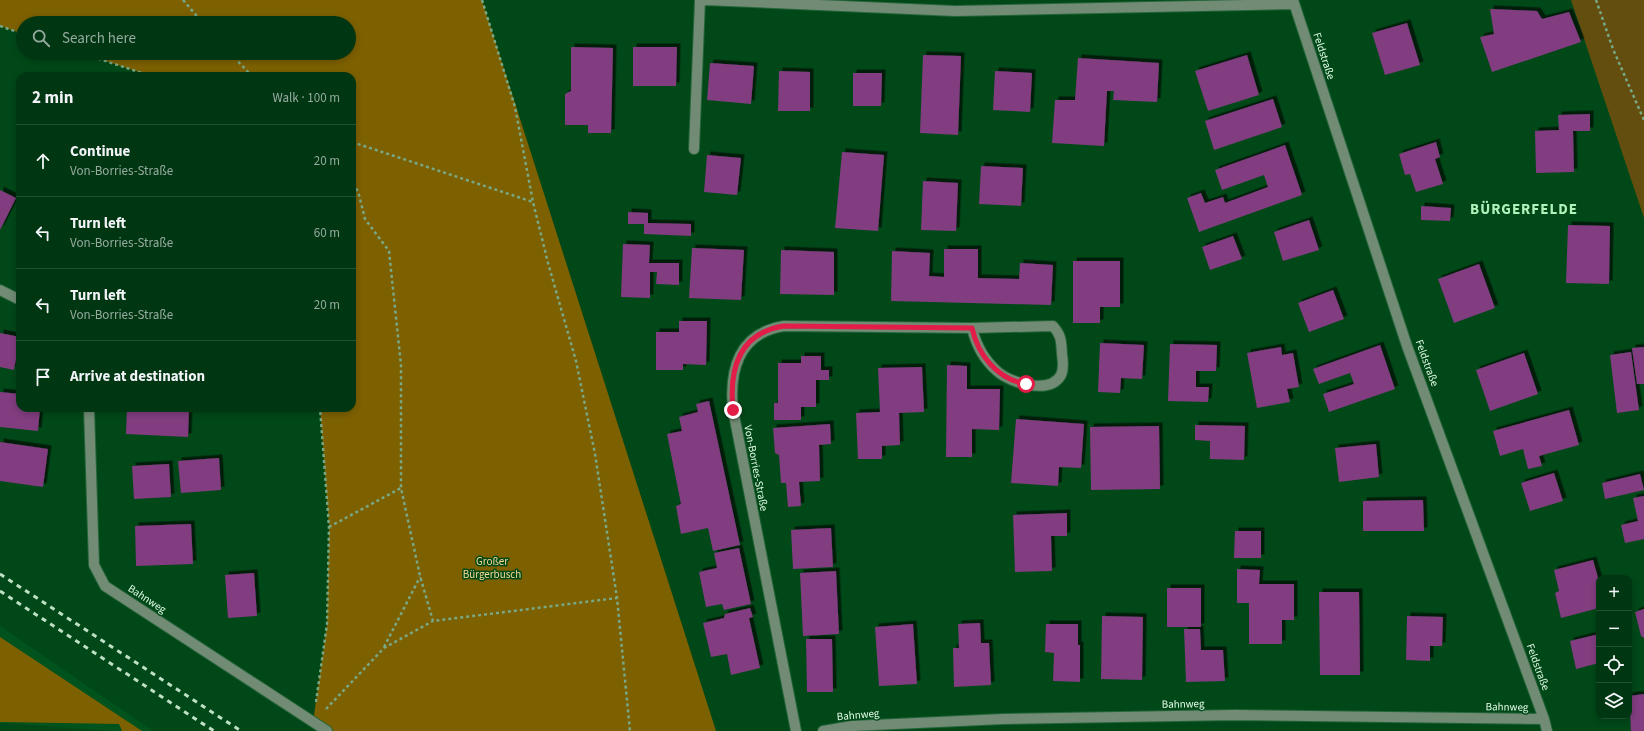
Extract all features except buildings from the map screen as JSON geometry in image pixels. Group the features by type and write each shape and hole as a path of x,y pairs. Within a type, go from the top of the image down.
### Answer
{"street":[{"path":"694,149 700,0"},
{"path":"705,0 955,11 1293,2"},
{"name":"Feldstraße","path":"1293,2 1409,351 1547,731"},
{"path":"0,290 16,298"},
{"name":"Von-Borries-Straße","path":"796,731 733,410 731,393 739,357 747,344 758,335 771,328 784,326 972,328 1053,326 1059,333 1061,342 1063,370 1060,377 1051,384 1043,386 1019,383 999,373 982,354 975,342 972,328"},
{"name":"Bahnweg","path":"89,412 94,565 105,586 327,731"},
{"name":"Bahnweg","path":"822,731 852,726 1003,720 1228,715 1544,720"}],"path":[{"path":"184,0 197,16"},
{"path":"482,0 515,106 548,263 576,361 595,454 617,598 630,731"},
{"path":"1596,0 1613,49 1644,120"},
{"path":"0,26 16,32"},
{"path":"102,60 139,72"},
{"path":"237,60 248,72"},
{"path":"356,143 534,202"},
{"path":"356,189 358,191 365,219 389,251 402,365 401,488 420,576 433,621"},
{"path":"313,722 326,624 329,527 320,412"},
{"path":"329,527 401,488"},
{"path":"313,722 384,648 420,576"},
{"path":"384,648 433,621 617,598"}],"shaded area":[{"path":"1571,0 1644,0 1644,218"},
{"path":"0,626 153,731 112,731 0,723"}],"green space":[{"name":"Großer Bürgerbusch","path":"0,0 482,0 716,731 327,731 313,722 327,624 329,527 320,412 356,412 356,72 139,72 102,60 356,60 356,16 16,16 16,32 0,26"},
{"path":"0,637 142,731 122,731 119,724 0,722"}],"railway":[{"path":"0,574 241,731"},
{"path":"0,591 214,731"}],"district":[{"name":"BÜRGERFELDE","path":"1524,209"}],"route":[{"path":"733,410 731,393 739,357 747,344 758,335 771,328 784,326 972,328 975,342 990,364 999,373 1008,378 1019,383 1026,384"}]}
